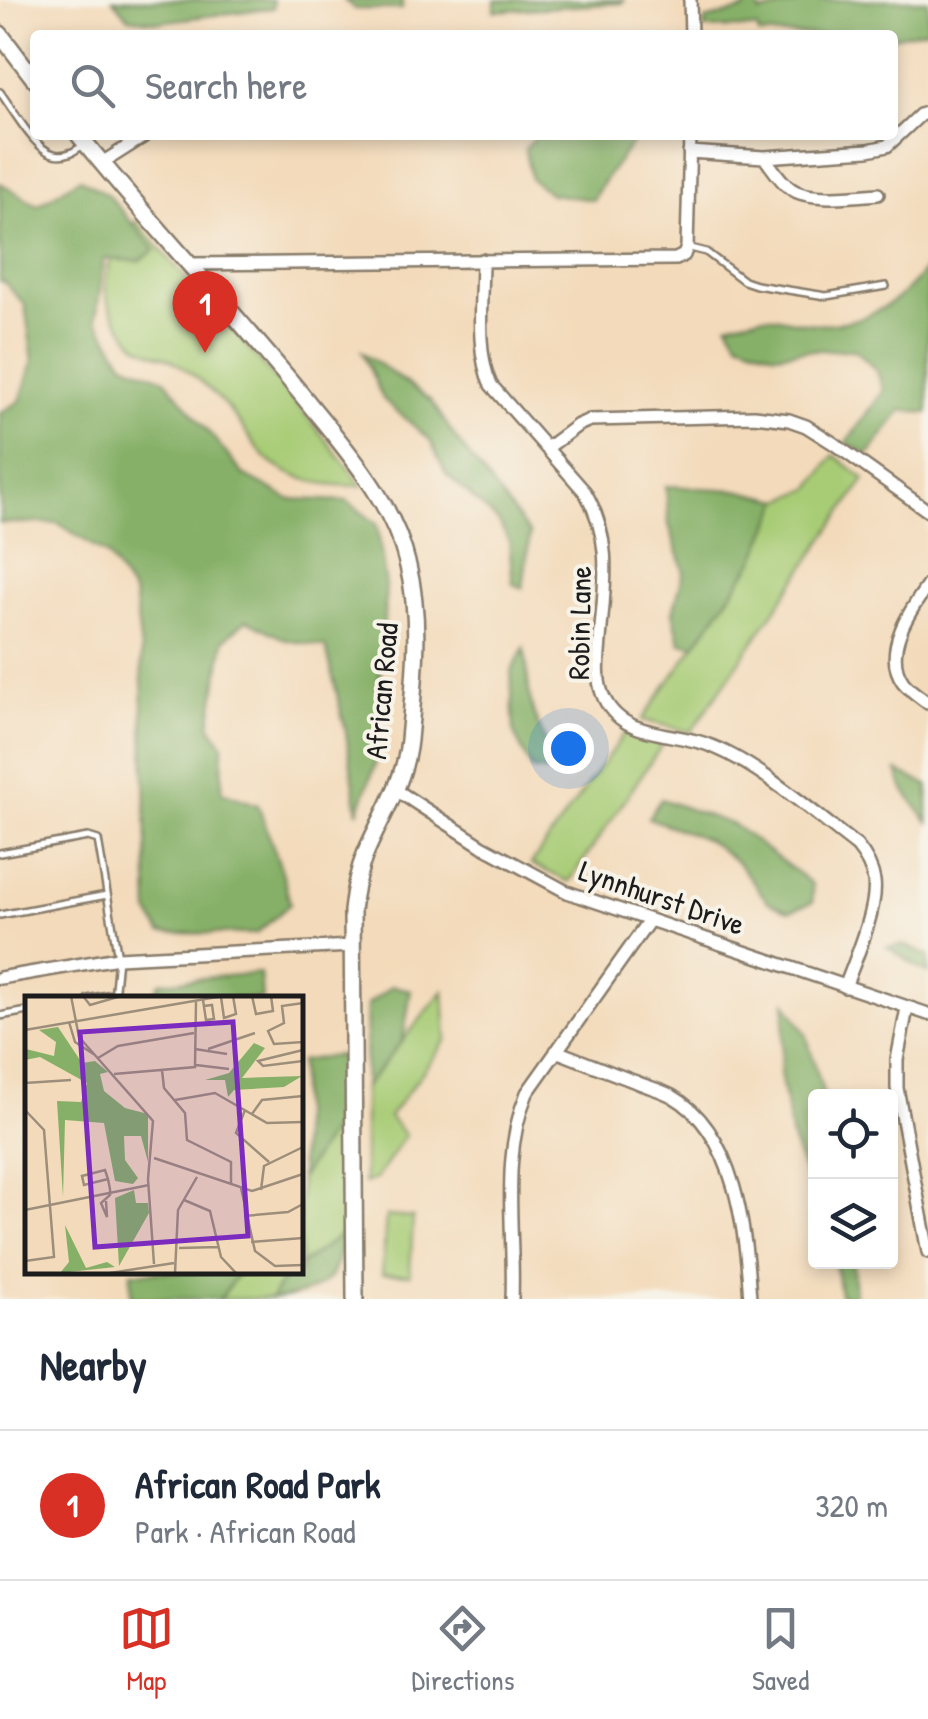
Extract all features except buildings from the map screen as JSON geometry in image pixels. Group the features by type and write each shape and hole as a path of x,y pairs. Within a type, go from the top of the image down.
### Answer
{"street":[{"path":"690,0 691,30"},
{"path":"0,34 30,73"},
{"path":"898,136 928,112"},
{"name":"African Road","path":"84,140 358,464 394,521 408,564 417,638 408,746 396,790 365,854 355,886 354,1299"},
{"path":"102,164 138,140"},
{"path":"188,264 676,259 684,252 690,140"},
{"path":"689,152 764,158 868,150 888,146 894,140"},
{"path":"764,158 790,188 801,194 878,194"},
{"name":"Robin Lane","path":"482,260 484,372 491,386 585,492 603,533 606,560 598,670 602,693 613,713 626,723 729,754 857,846 867,858 874,878 874,895 846,987"},
{"path":"548,448 578,425 601,419 754,416 789,420 833,443 928,511"},
{"path":"928,584 900,629 896,653 903,681 928,703"},
{"name":"Lynnhurst Drive","path":"396,790 482,846 568,892 928,1014"},
{"path":"512,1299 513,1140 520,1111 527,1092 649,921"},
{"path":"0,978 118,958 352,946"},
{"path":"908,1008 897,1060 898,1088 928,1252"},
{"path":"556,1051 671,1096 693,1110 709,1129 725,1157 734,1186 750,1299"},
{"path":"914,1174 928,1174"}],"lane":[{"path":"0,92 30,133"},
{"path":"36,140 50,153 59,155 72,153 82,140"},
{"path":"684,252 706,252 756,285 826,296 886,286"},
{"path":"0,853 88,837 98,840 118,958 115,996"},
{"path":"0,915 108,895"},
{"path":"0,1016 25,1012"}],"green space":[{"path":"113,0 273,0 273,8 159,22 129,18"},
{"path":"344,0 402,0 402,9 355,9"},
{"path":"495,0 624,0 495,11"},
{"path":"748,0 759,0 760,13 813,0 928,0 928,29 898,36 898,30 704,29 705,20 744,10"},
{"path":"533,140 634,140 593,200 551,194 531,179 525,149"},
{"path":"80,178 108,195 155,250 139,261 104,259 96,319 124,363 165,379 244,475 289,499 347,501 377,524 386,586 375,766 358,812 346,733 326,647 286,640 246,620 224,640 210,725 223,745 222,792 258,805 290,904 256,934 161,933 149,912 141,650 134,595 107,555 58,523 0,523 0,413 20,401 33,361 25,305 0,281 0,183 38,205"},
{"path":"136,221 280,384 362,486 316,482 273,464 199,380 132,339 112,311 106,276 113,256"},
{"path":"928,265 928,413 902,410 868,455 846,443 884,390 876,370 855,350 775,354 738,341 728,324 767,316 825,324 860,318 891,303"},
{"path":"362,352 431,401 530,534 523,588 513,584 509,542 499,522 446,474 430,440 383,399"},
{"path":"834,455 865,479 691,732 642,720 754,561 781,500 810,489"},
{"path":"666,486 736,490 781,500 754,561 695,645 680,643 673,612 684,571 669,525"},
{"path":"524,648 535,717 562,774 532,770 514,734 511,672"},
{"path":"626,731 662,745 569,882 531,864"},
{"path":"897,771 928,785 928,822 904,790"},
{"path":"661,799 734,825 812,884 813,902 790,911 768,902 738,863 708,840 648,818"},
{"path":"905,945 928,956 928,974 887,947"},
{"path":"260,973 262,996 153,996 160,982"},
{"path":"392,986 411,990 403,1040 364,1088 367,1005"},
{"path":"444,990 447,1039 389,1117 405,1135 376,1179 364,1183 364,1088"},
{"path":"786,1002 806,1034 822,1089 808,1089 808,1184 792,1139 780,1073"},
{"path":"340,1055 341,1117 302,1176 302,1061"},
{"path":"341,1117 346,1231 302,1264 302,1176"},
{"path":"386,1216 413,1218 410,1275 382,1274"},
{"path":"346,1231 335,1267 325,1282 302,1293 271,1299 285,1277 302,1274 302,1264"},
{"path":"836,1269 853,1269 855,1299 840,1295"},
{"path":"131,1274 238,1274 220,1299 131,1299"},
{"path":"238,1274 287,1274 271,1299 220,1299"}],"place":[{"name":"African Road Park","path":"205,353"}]}
